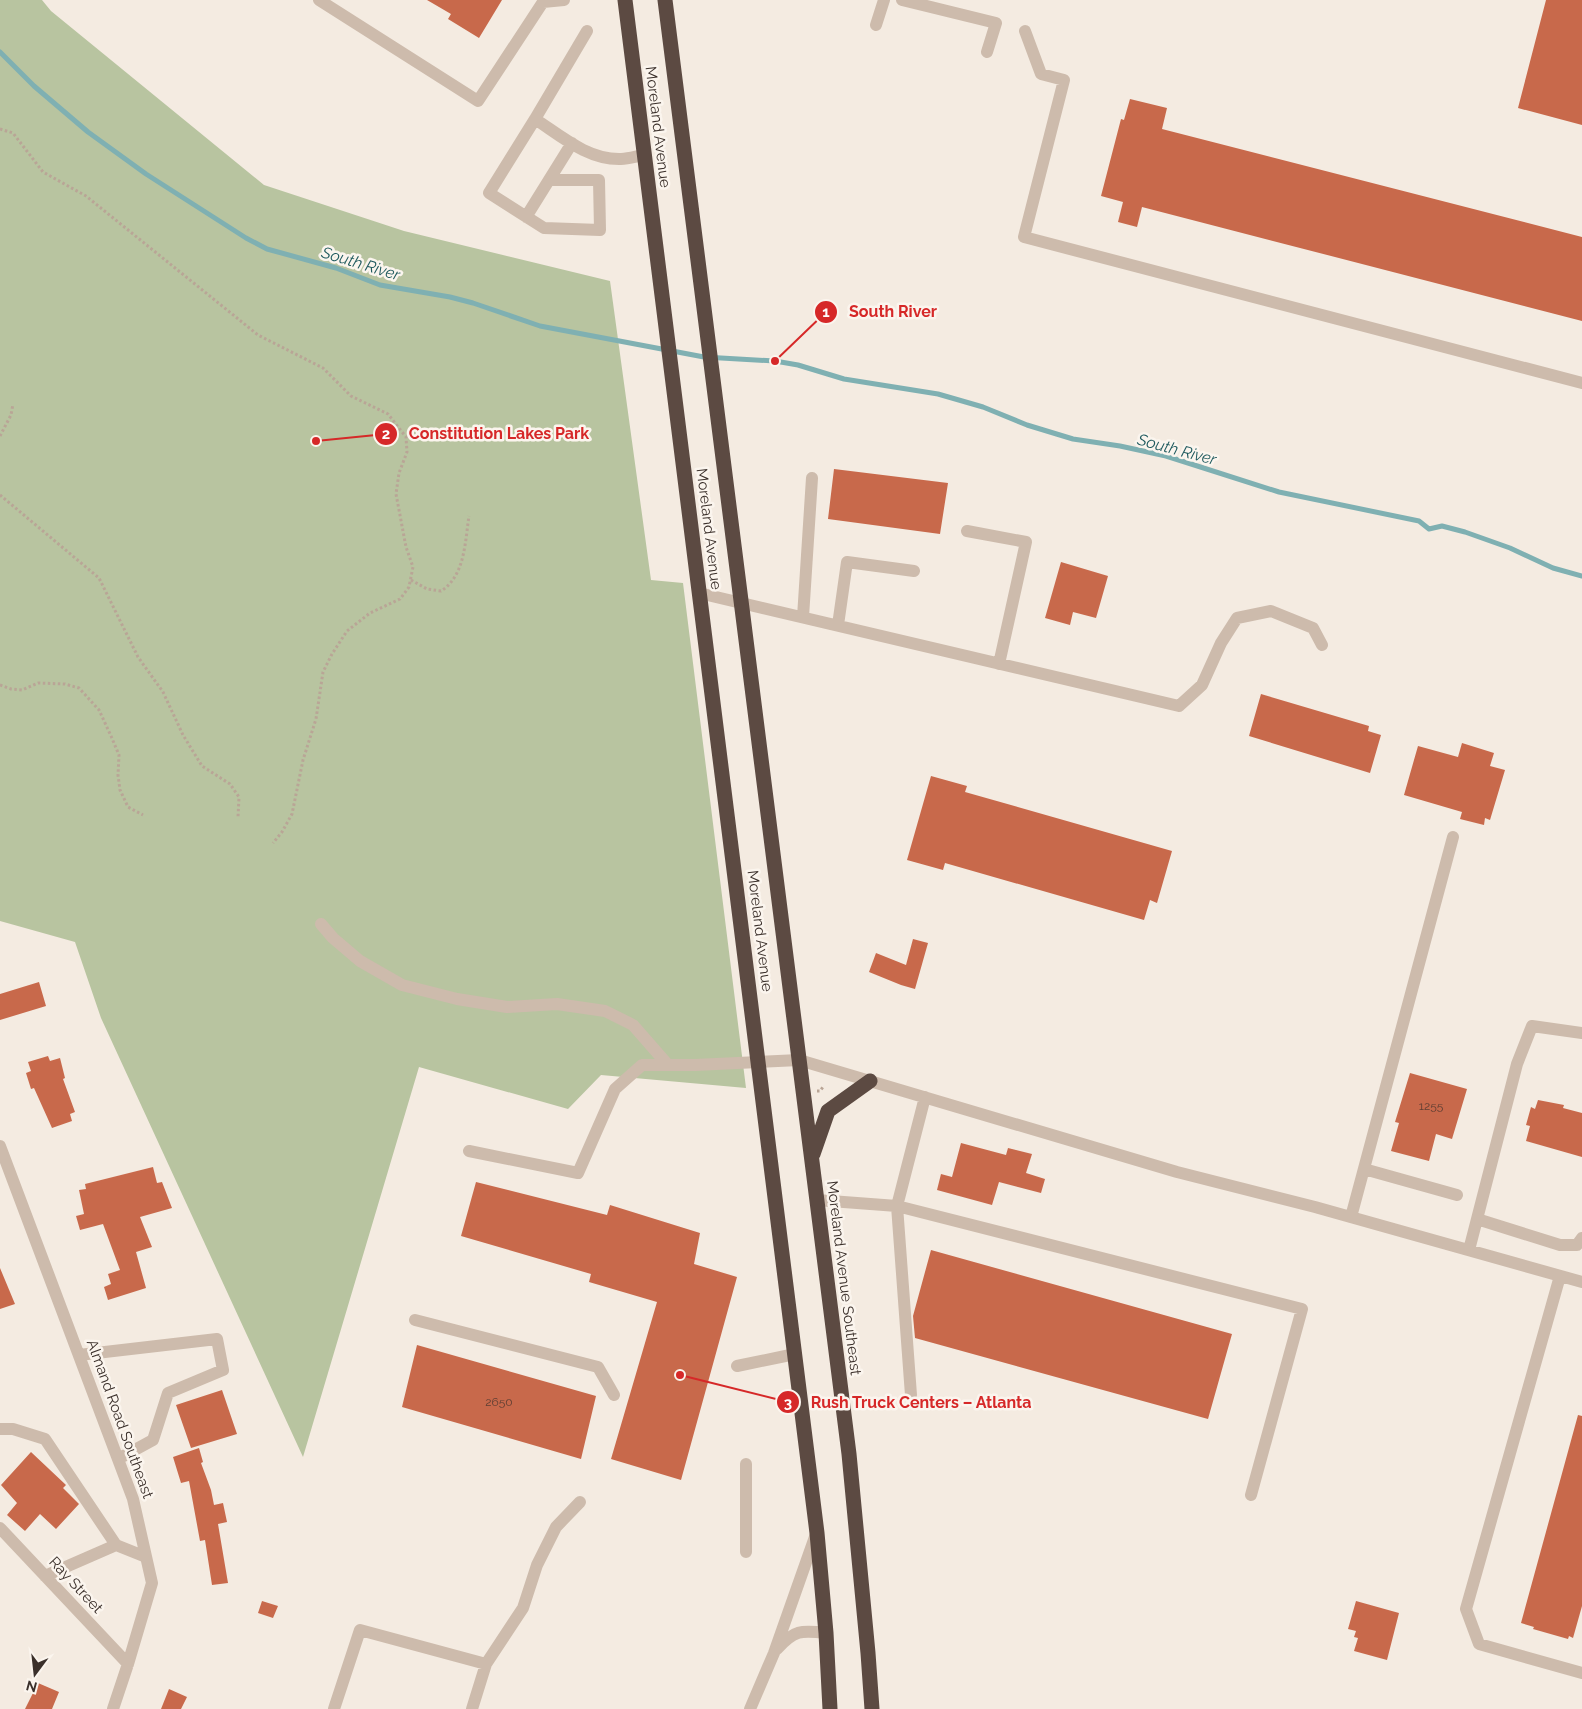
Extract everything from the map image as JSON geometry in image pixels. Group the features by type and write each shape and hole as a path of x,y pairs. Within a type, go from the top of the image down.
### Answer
{"highway":[{"name":"Moreland Avenue","path":"625,0 759,1062"},
{"name":"Moreland Avenue","path":"665,0 799,1060"},
{"name":"Moreland Avenue Southeast","path":"799,1060 849,1454 872,1709"},
{"path":"759,1062 816,1533 826,1633 830,1709"},
{"path":"811,1158 828,1111 870,1081"}],"street":[{"path":"319,0 478,101 543,2 564,0"},
{"path":"876,25 884,0"},
{"path":"902,0 996,23 987,52"},
{"path":"550,180 599,180 600,230 544,228 489,193 587,31"},
{"path":"1026,31 1041,74 1064,80 1024,237 1582,383"},
{"path":"535,119 584,151 606,158 622,159 644,155"},
{"path":"526,217 572,143"},
{"path":"803,616 812,478"},
{"path":"967,531 1026,542 999,664"},
{"path":"838,625 847,562 914,571"},
{"path":"699,592 1179,706 1202,685 1222,643 1237,618 1271,611 1313,628 1322,645"},
{"path":"1351,1217 1453,837"},
{"path":"321,924 333,938 360,961 402,985 457,999 507,1007 557,1004 605,1011 632,1025 668,1065"},
{"path":"1468,1250 1517,1064 1532,1026 1582,1033"},
{"path":"469,1151 578,1174 615,1089 642,1065 695,1066 799,1060 1177,1172 1351,1217 1582,1282"},
{"path":"910,1395 897,1206 926,1097"},
{"name":"Almand Road Southeast","path":"0,1146 133,1499 152,1583 113,1709"},
{"path":"1364,1169 1457,1195"},
{"path":"817,1200 897,1206 1302,1309 1251,1495"},
{"path":"1477,1219 1560,1245 1577,1244 1582,1238"},
{"path":"1560,1276 1466,1608 1479,1644 1582,1673"},
{"path":"415,1320 598,1367 614,1395"},
{"path":"79,1355 217,1339 223,1370 168,1393 153,1440 118,1459"},
{"path":"737,1366 794,1354"},
{"path":"0,1430 13,1429 45,1439 116,1545 146,1557"},
{"path":"746,1464 746,1552"},
{"path":"472,1709 486,1664 523,1608 537,1565 556,1526 580,1502"},
{"name":"Ray Street","path":"0,1528 128,1664"},
{"path":"750,1709 774,1653 816,1533"},
{"path":"45,1576 116,1545"},
{"path":"334,1709 360,1630 486,1664"},
{"path":"774,1653 787,1638 798,1632 826,1633"}],"path":[{"path":"0,129 13,134 44,172 86,196 258,335 323,368 351,396 388,414 406,437 408,452 399,473 396,494 406,546 413,567 409,588 400,599 370,613 347,631 332,654 323,672 316,719 303,760 292,814 282,832 272,844"},
{"path":"0,436 11,415 13,404"},
{"path":"0,495 98,578 138,657 163,692 202,766 230,784 239,797 238,817"},
{"path":"410,580 427,589 441,591 450,586 459,570 465,547 469,516"},
{"path":"0,685 10,690 22,690 38,683 65,684 79,688 99,710 119,755 118,775 120,790 128,807 143,814"},
{"path":"817,1091 820,1091 823,1087"}],"green space":[{"path":"0,0 42,0 51,11 264,185 404,231 610,281 651,580 683,583 746,1088 601,1075 568,1109 419,1067 303,1457 101,1018 75,942 0,921"}],"building":[{"path":"427,0 502,0 479,38 448,19 451,14"},
{"path":"1546,0 1582,0 1582,125 1518,108"},
{"path":"1130,99 1167,108 1162,129 1582,237 1582,321 1142,207 1137,227 1118,222 1123,202 1101,196 1121,119 1124,120"},
{"path":"834,469 948,483 940,534 828,519"},
{"path":"1061,562 1108,576 1096,618 1073,612 1070,625 1045,618"},
{"path":"1261,694 1369,726 1368,731 1381,735 1370,773 1249,736"},
{"path":"1462,743 1494,753 1490,766 1505,770 1490,820 1485,818 1484,825 1460,819 1462,812 1404,795 1418,746 1458,757"},
{"path":"931,776 967,786 965,792 1172,851 1157,903 1150,900 1144,920 945,863 943,870 907,860"},
{"path":"913,939 928,943 915,989 869,972 876,953 906,965"},
{"path":"39,982 46,1006 0,1020 0,994"},
{"path":"48,1056 50,1061 60,1058 65,1078 63,1079 75,1112 70,1114 72,1121 52,1128 34,1088 31,1089 26,1073 31,1071 28,1062"},
{"path":"1410,1073 1467,1089 1452,1139 1436,1134 1429,1161 1391,1151 1399,1123 1395,1122"},
{"path":"1538,1100 1564,1105 1563,1108 1582,1113 1582,1157 1526,1141 1530,1126 1526,1125 1531,1107 1535,1109"},
{"path":"961,1143 1006,1155 1008,1148 1032,1154 1026,1173 1045,1179 1041,1193 999,1182 992,1205 937,1190 941,1174 952,1177"},
{"path":"153,1167 157,1183 162,1182 172,1208 140,1217 152,1247 136,1252 146,1288 108,1300 104,1287 111,1284 108,1274 120,1270 103,1224 80,1230 76,1216 84,1214 79,1190 86,1189 85,1184"},
{"path":"476,1182 607,1215 610,1205 700,1233 694,1264 737,1277 681,1480 611,1459 657,1302 589,1282 591,1274 461,1236"},
{"path":"931,1250 1232,1334 1208,1419 915,1338 913,1316"},
{"path":"0,1268 15,1304 0,1309"},
{"path":"417,1345 596,1396 581,1459 402,1407"},
{"path":"222,1390 237,1434 191,1448 176,1405"},
{"path":"1578,1415 1582,1416 1582,1606 1573,1638 1569,1636 1568,1639 1533,1629 1534,1627 1521,1623"},
{"path":"199,1448 203,1462 201,1463 211,1490 214,1505 223,1503 227,1522 218,1524 228,1583 212,1585 205,1540 200,1541 189,1481 181,1483 173,1457"},
{"path":"31,1452 66,1485 63,1488 79,1504 56,1529 40,1514 25,1531 7,1515 17,1503 1,1485"},
{"path":"262,1601 278,1606 273,1618 258,1613"},
{"path":"1356,1601 1399,1613 1387,1660 1354,1651 1358,1638 1354,1637 1356,1631 1348,1629"},
{"path":"38,1683 59,1692 52,1709 25,1709"},
{"path":"169,1689 187,1697 181,1709 161,1709"}],"waterway":[{"name":"South River","path":"0,52 34,86 88,132 146,174 246,238 267,249 336,268 380,285 450,297 540,326 704,357 775,361 798,365 844,379 938,394 983,407 1027,425 1073,439 1120,446 1166,456 1279,492 1419,521 1429,529 1442,526 1465,532 1510,548 1553,568 1582,576"}],"place":[{"name":"South River","path":"775,361"},
{"name":"Constitution Lakes Park","path":"316,441"},
{"name":"Rush Truck Centers – Atlanta","path":"680,1375"}]}
